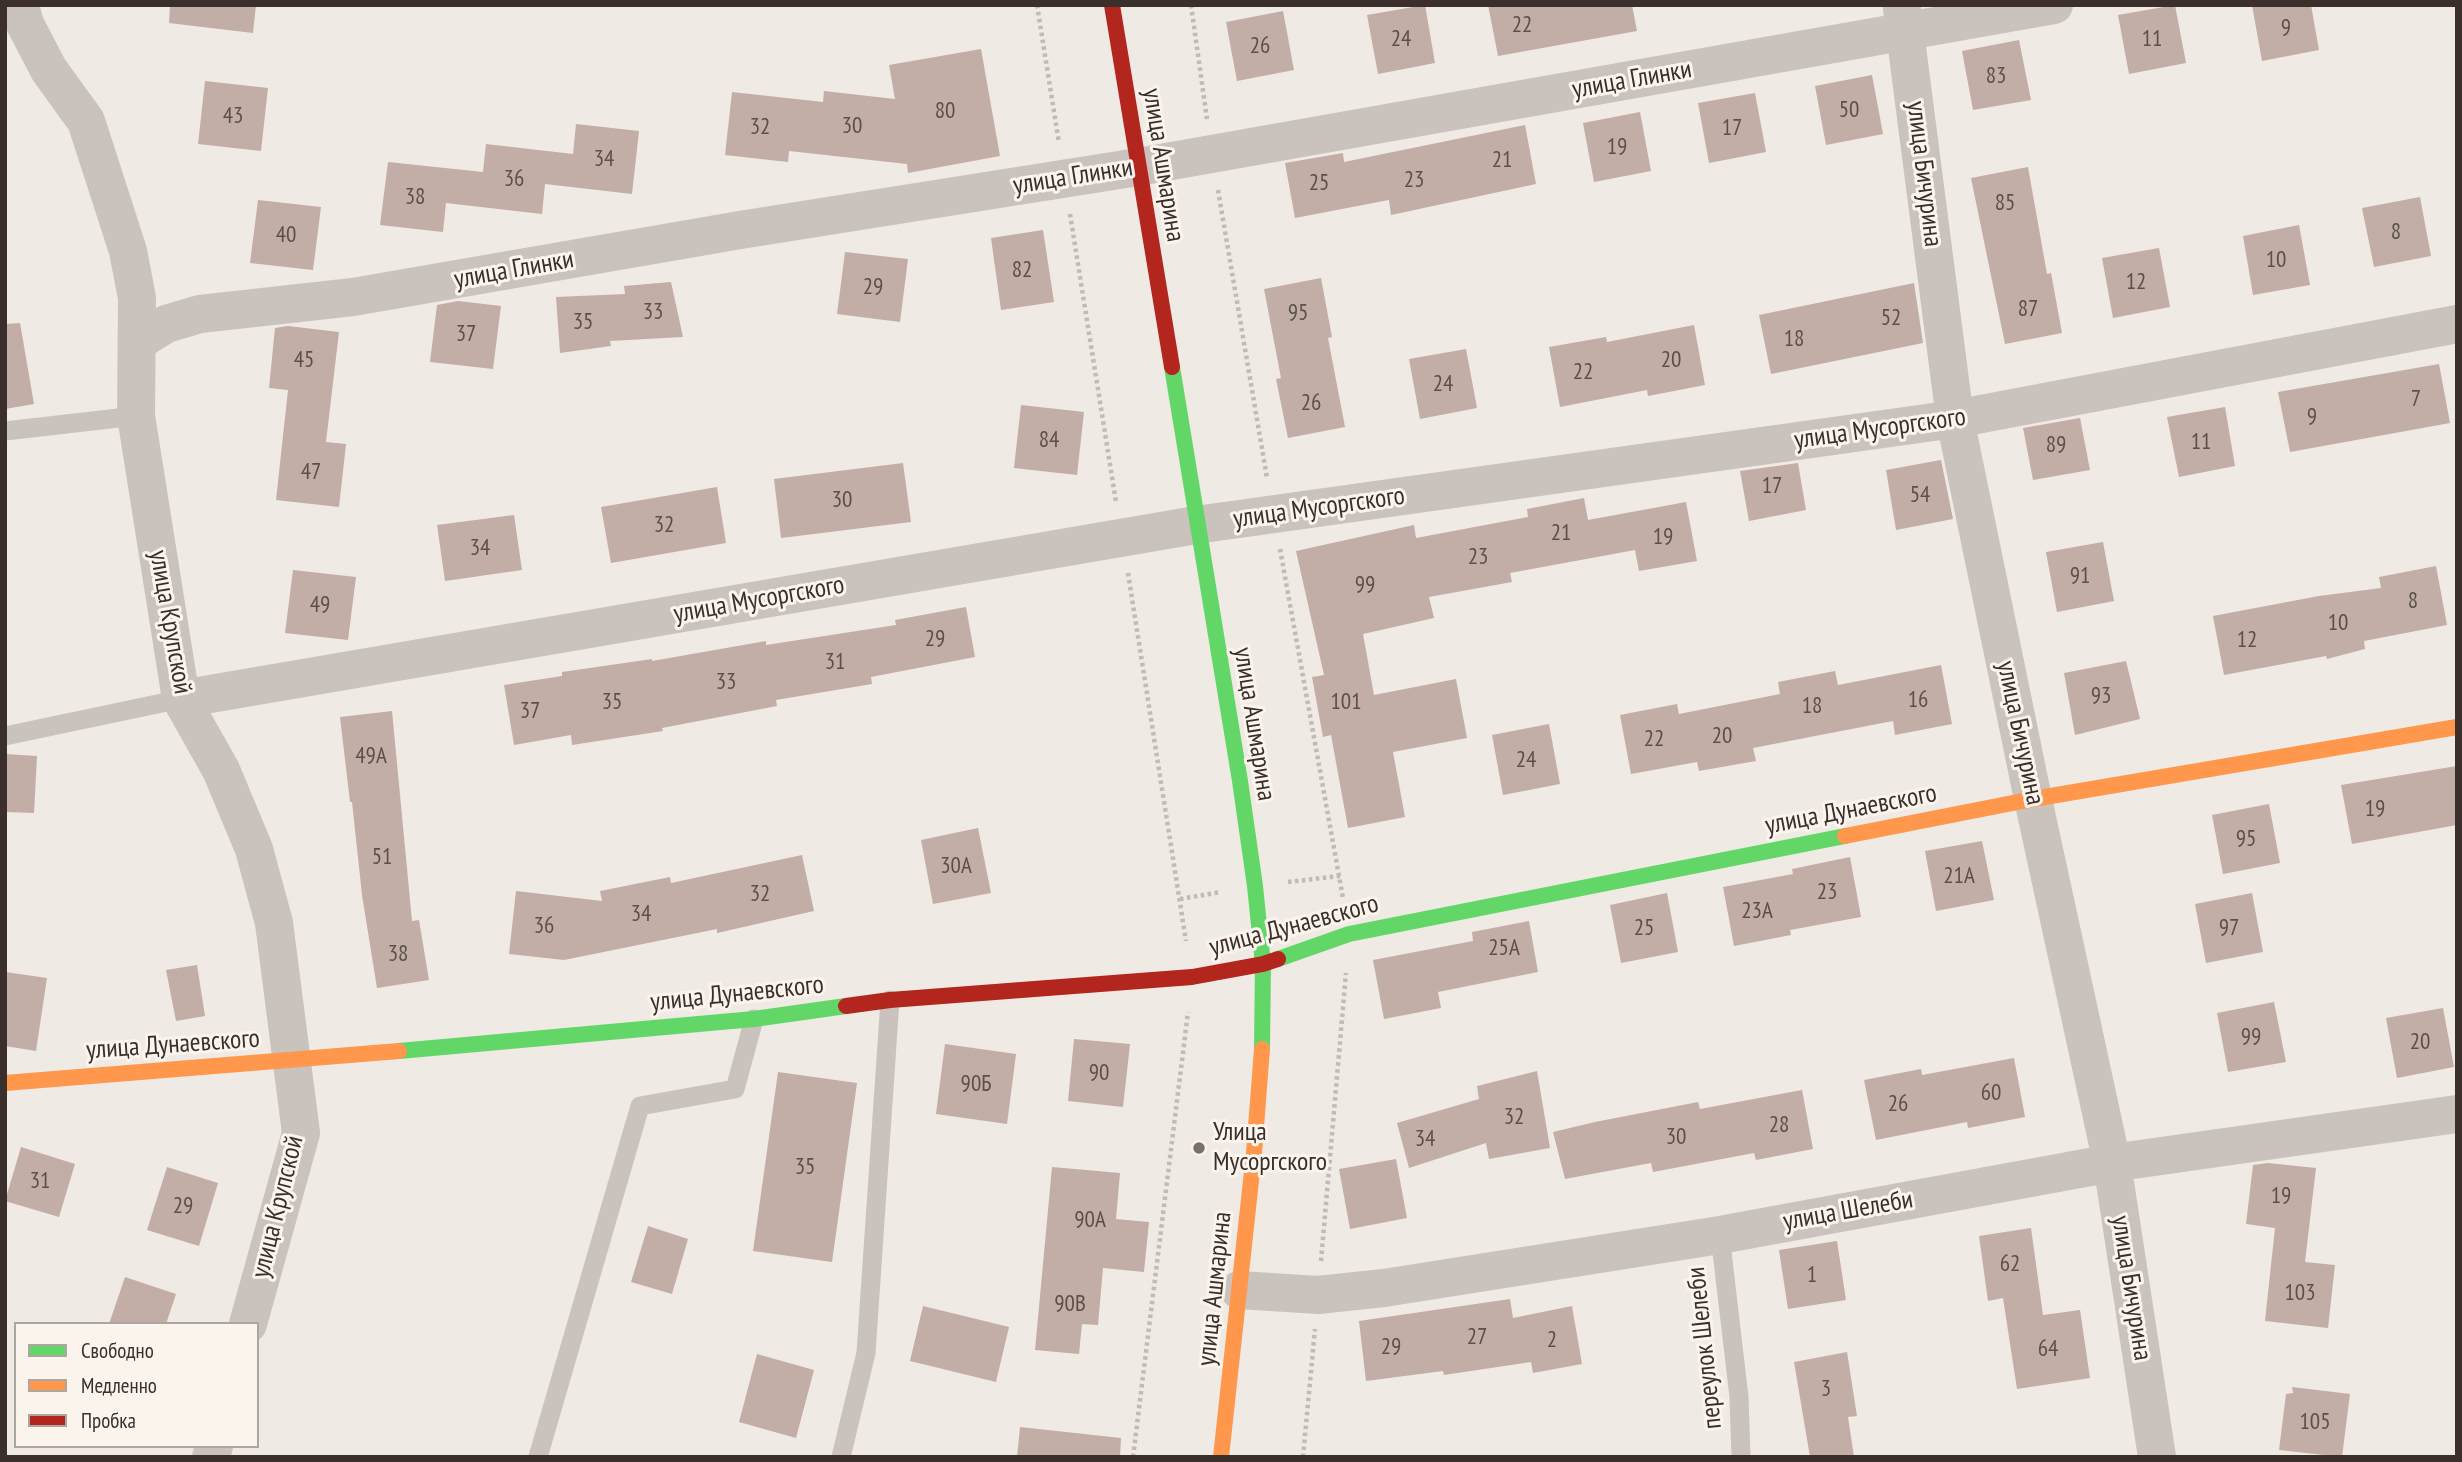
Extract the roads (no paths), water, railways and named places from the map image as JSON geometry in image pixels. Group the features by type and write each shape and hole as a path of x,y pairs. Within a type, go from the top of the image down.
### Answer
{"street":[{"name":"улица Крупской","path":"20,5 25,24 49,70 86,121 128,251 137,298 136,416 181,699 221,770 254,849 274,923 300,1133 249,1322"},
{"name":"улица Ашмарина","path":"1112,5 1240,781 1263,964 1262,1048 1256,1127 1221,1457"},
{"name":"улица Глинки","path":"137,342 166,324 200,314 353,297 740,230 1138,167 1904,18 2054,5"},
{"name":"улица Бичурина","path":"1904,18 1955,419 2033,799 2112,1163 2157,1457"},
{"name":"улица Мусоргского","path":"181,699 1196,526 1955,419 2457,324"},
{"name":"улица Дунаевского","path":"5,1083 754,1019 890,1000 1192,977 1263,964 1349,934 2033,799 2457,727"},
{"name":"улица Шелеби","path":"1239,1290 1318,1296 1384,1288 1720,1235 2112,1163 2457,1114"}],"lane":[{"path":"5,431 136,416"},
{"path":"5,736 181,699"},
{"path":"841,1457 866,1353 890,1000"},
{"path":"538,1457 640,1106 735,1089 754,1019"},
{"name":"переулок Шелеби","path":"1720,1235 1739,1397 1741,1457"}],"place":[{"name":"Улица Мусоргского","path":"1199,1148"}]}
